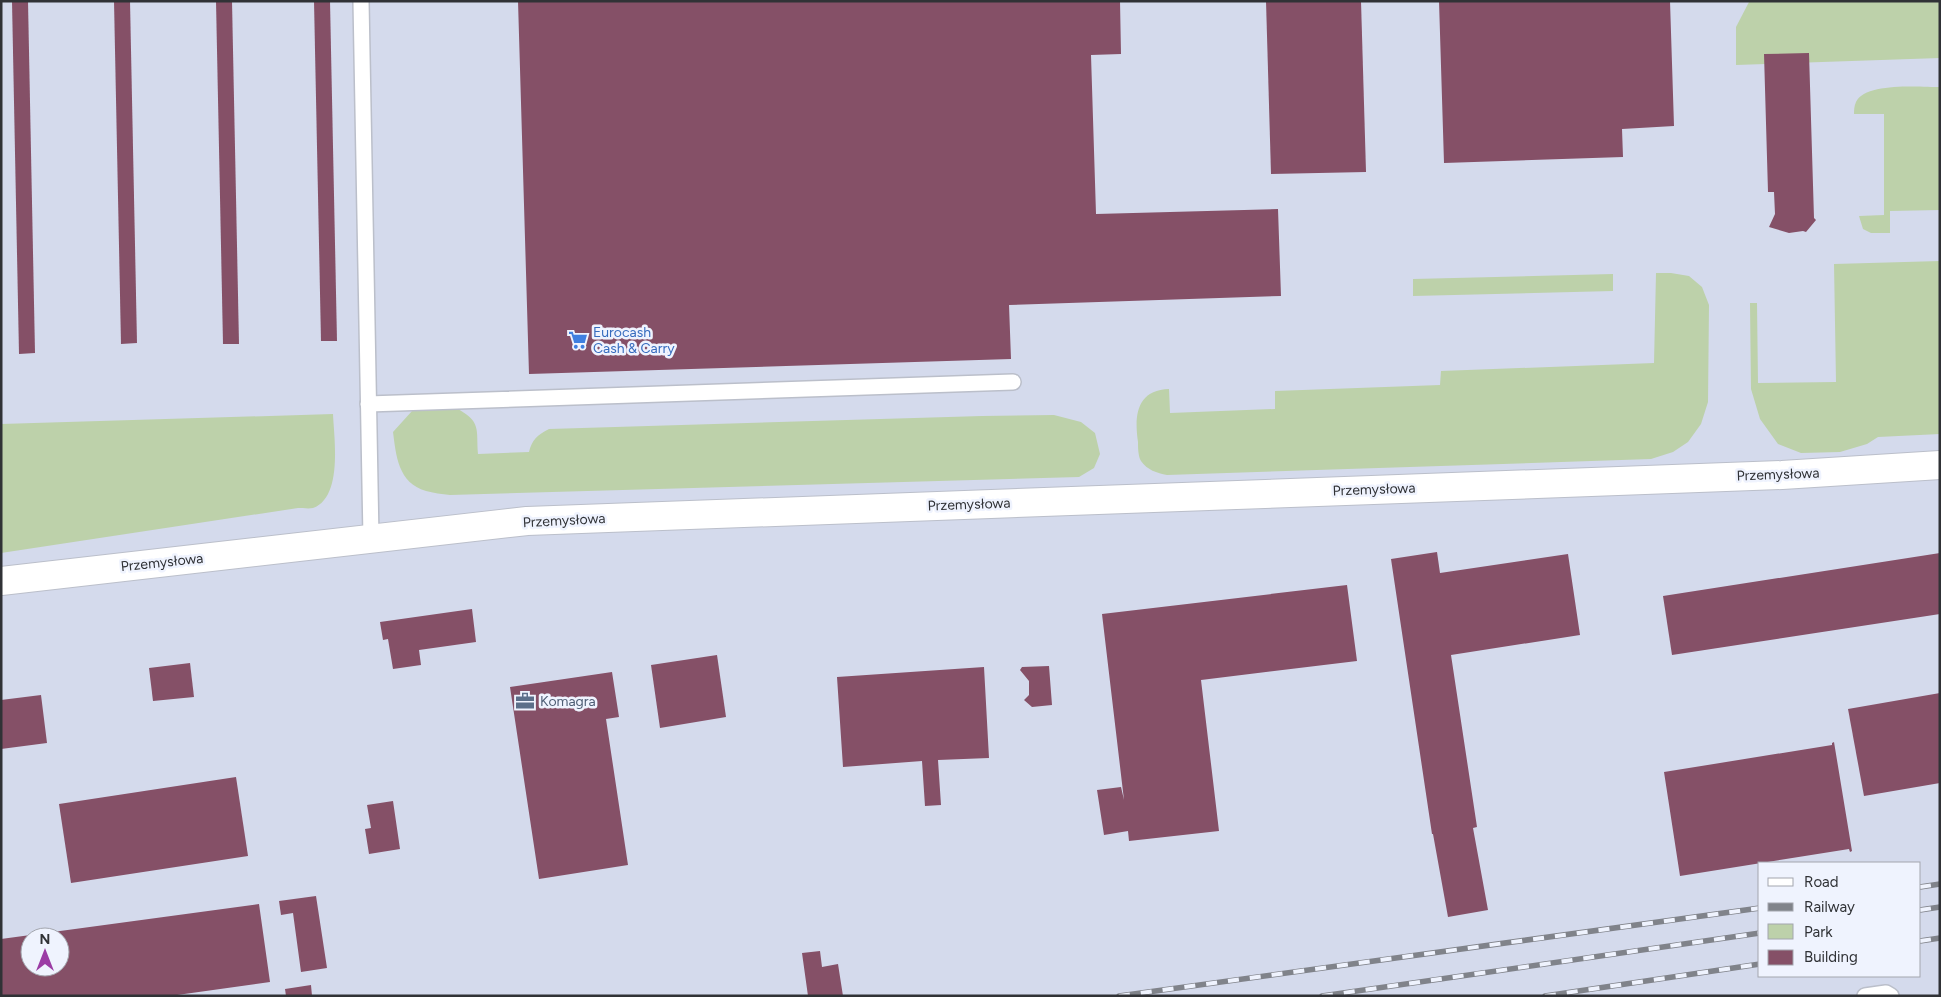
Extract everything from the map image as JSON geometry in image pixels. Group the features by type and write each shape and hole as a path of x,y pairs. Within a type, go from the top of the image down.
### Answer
{"street":[{"name":"Przemysłowa","path":"1,581 527,521 1782,475 1940,465"}],"lane":[{"path":"361,1 371,538"},
{"path":"368,404 1013,382"},
{"path":"1865,996 1886,993 1891,996"}],"shaded area":[{"path":"1,1 1940,1 1940,996 1,996"}],"green space":[{"path":"1940,1 1940,58 1736,65 1736,27 1749,2"},
{"path":"1907,86 1940,87 1940,210 1890,211 1890,233 1871,233 1863,229 1859,216 1884,215 1884,114 1854,114 1856,102 1861,96 1881,88"},
{"path":"1940,261 1940,434 1878,437 1867,444 1840,452 1801,453 1778,444 1760,419 1751,389 1750,303 1757,303 1758,383 1836,382 1834,264"},
{"path":"1656,273 1689,276 1702,287 1709,305 1708,402 1701,424 1688,442 1673,452 1651,459 1167,475 1149,469 1140,459 1137,422 1140,406 1144,399 1158,390 1169,389 1170,413 1275,409 1275,391 1440,385 1441,371 1654,363"},
{"path":"1613,274 1613,291 1413,296 1413,279"},
{"path":"456,408 474,422 477,432 478,454 529,452 536,438 549,429 1054,415 1081,422 1095,433 1100,454 1094,468 1079,477 450,495 429,492 409,482 404,475 397,459 393,432 412,411"},
{"path":"333,414 335,466 333,480 323,502 313,508 298,508 1,553 1,424"}],"building":[{"path":"12,1 28,1 35,353 19,354"},
{"path":"114,1 130,1 137,343 121,344"},
{"path":"216,1 232,1 239,344 223,344"},
{"path":"314,1 330,1 337,341 321,341"},
{"path":"518,1 1120,1 1121,54 1091,55 1096,214 1278,209 1281,296 1009,305 1011,359 529,374"},
{"path":"1266,1 1361,1 1366,172 1271,174"},
{"path":"1439,1 1670,1 1674,126 1622,129 1623,157 1444,163"},
{"path":"1809,53 1814,218 1816,220 1806,232 1789,233 1769,227 1775,214 1774,192 1768,192 1764,54"},
{"path":"1437,552 1440,573 1568,554 1580,635 1451,655 1477,827 1473,828 1488,910 1448,917 1432,834 1391,559"},
{"path":"1940,553 1940,614 1672,655 1663,596"},
{"path":"1347,585 1357,661 1201,680 1219,831 1129,841 1128,831 1104,835 1097,790 1121,787 1124,800 1102,614"},
{"path":"472,609 476,642 419,650 421,665 393,669 388,639 383,640 380,622"},
{"path":"717,655 726,717 660,728 651,665"},
{"path":"190,663 194,697 153,701 149,668"},
{"path":"1049,666 1052,705 1032,707 1024,700 1029,695 1029,681 1020,670 1022,667"},
{"path":"984,667 989,758 938,760 941,805 925,806 922,761 843,767 837,677"},
{"path":"612,672 619,717 606,719 628,865 539,879 510,687"},
{"path":"1940,693 1940,783 1864,796 1848,709"},
{"path":"41,695 47,743 1,749 1,700"},
{"path":"1834,742 1852,851 1850,852 1849,849 1758,862 1758,864 1680,876 1664,772 1832,745"},
{"path":"236,777 248,856 71,883 59,804"},
{"path":"393,801 400,849 369,854 365,829 371,828 367,805"},
{"path":"316,896 327,968 301,972 293,913 281,915 279,901"},
{"path":"259,904 270,982 170,996 1,996 1,939 20,936 20,977 70,977 70,930"},
{"path":"820,951 822,967 838,964 843,996 808,996 802,953"},
{"path":"311,985 312,996 286,996 285,989"}],"railway":[{"path":"1921,887 1940,884"},
{"path":"1921,910 1940,907"},
{"path":"1119,996 1758,908"},
{"path":"1322,996 1758,933"},
{"path":"1921,941 1940,938"},
{"path":"1545,996 1758,964"}],"place":[{"name":"Eurocash Cash & Carry","path":"578,340"},
{"name":"Komagra","path":"525,701"}]}
